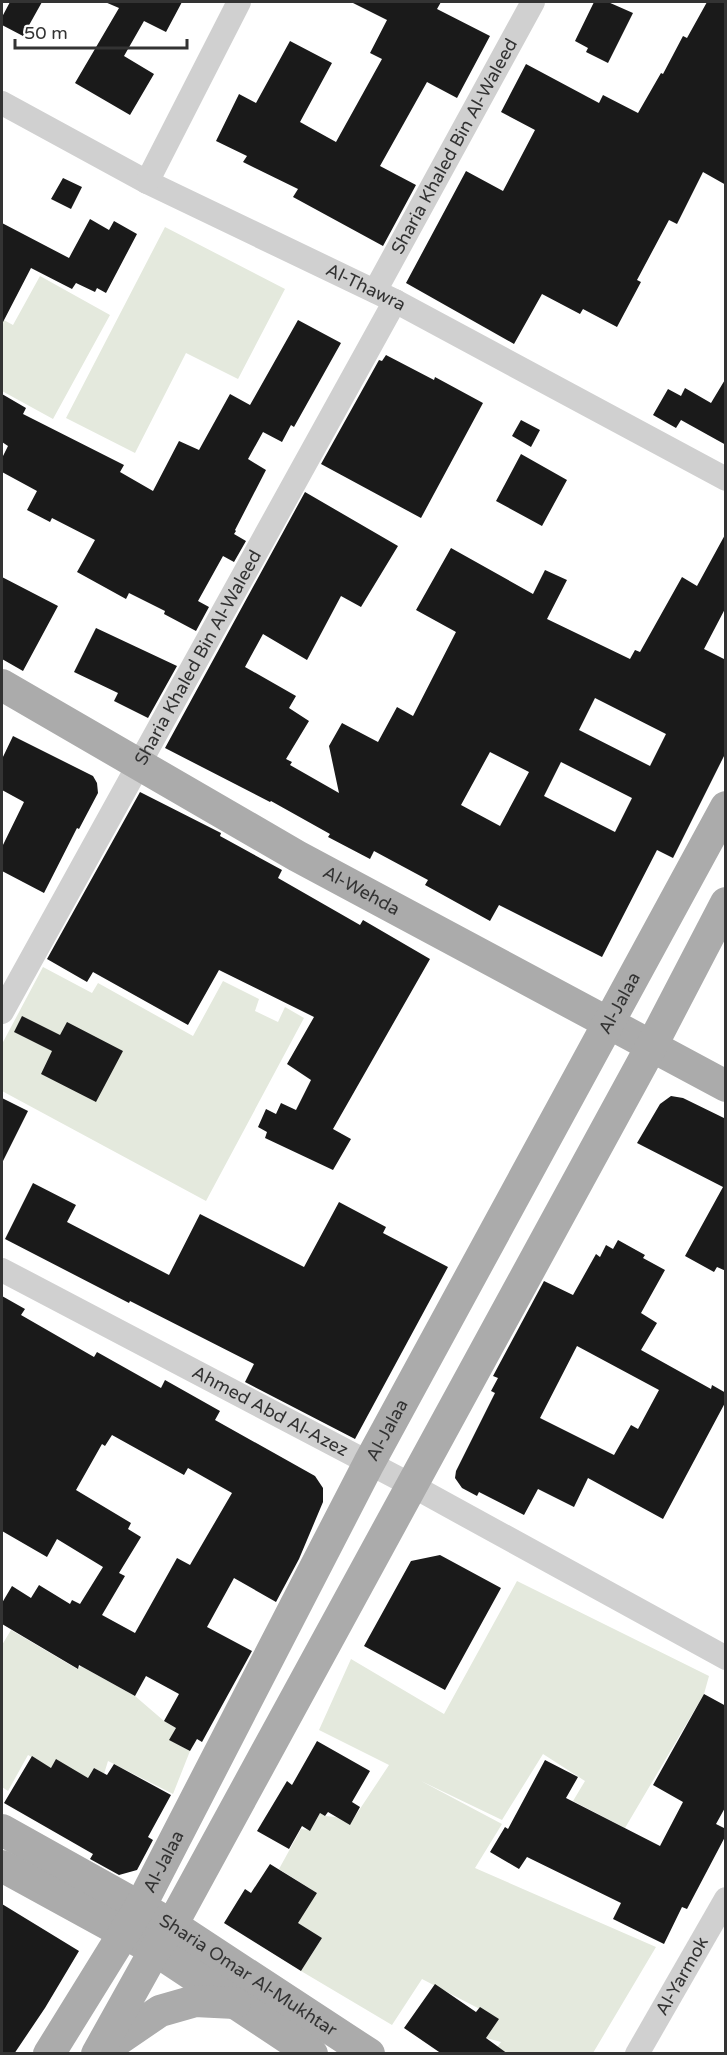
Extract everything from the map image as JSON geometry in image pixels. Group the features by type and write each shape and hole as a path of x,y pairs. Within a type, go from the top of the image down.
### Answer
{"main road":[{"name":"Al-Wehda","path":"2,685 297,856 726,1086"},
{"name":"Al-Jalaa","path":"49,2054 132,1919 369,1463 726,807"},
{"name":"Al-Jalaa","path":"97,2054 163,1938 651,1047 726,903"},
{"name":"Sharia Omar Al-Mukhtar","path":"2,1830 163,1938 369,2054"},
{"name":"Sharia Omar Al-Mukhtar","path":"2,1866 132,1919"},
{"name":"Sharia Omar Al-Mukhtar","path":"163,1938 235,2003 312,2054"},
{"path":"97,2054 160,2011 195,2001 235,2003"}],"street":[{"path":"147,182 239,2"},
{"name":"Sharia Khaled Bin Al-Waleed","path":"2,1012 139,765 385,296 533,2"},
{"name":"Al-Thawra","path":"2,103 147,182 385,296 726,479"},
{"name":"Ahmed Abd Al-Azez","path":"2,1270 411,1485 726,1658"},
{"name":"Al-Yarmok","path":"637,2054 726,1899"}],"shaded area":[{"path":"165,227 285,289 238,379 186,353 135,453 66,418"},
{"path":"40,276 110,315 53,419 2,391 2,319 13,325"},
{"path":"43,967 92,993 98,983 193,1036 223,981 259,999 255,1011 278,1022 285,1007 304,1018 206,1201 2,1091 2,1044"},
{"path":"517,1581 709,1676 704,1694 625,1828 573,1801 585,1781 543,1754 502,1820 421,1781 502,1824 475,1868 656,1947 593,2053 493,2053 501,2042 486,2038 499,2019 422,1979 392,2025 301,1971 322,1938 294,1923 317,1893 279,1869 301,1829 310,1830 320,1813 350,1824 389,1765 319,1730 351,1659 444,1714"},
{"path":"11,1630 77,1669 81,1666 135,1696 164,1721 176,1728 170,1740 190,1751 173,1794 108,1761 104,1774 94,1768 88,1778 51,1768 28,1755 8,1791 2,1787 2,1645"}],"building":[{"path":"10,2 42,2 23,36 2,25 2,17"},
{"path":"105,2 182,2 166,32 144,21 124,56 154,74 130,115 75,83 119,8"},
{"path":"351,2 441,2 437,9 490,36 457,98 427,82 380,166 416,185 383,246 293,197 298,189 243,162 247,156 216,141 239,94 256,103 290,41 332,63 300,122 336,142 382,59 370,53 387,20"},
{"path":"594,2 608,2 633,13 608,63 586,52 588,48 575,41"},
{"path":"707,2 725,2 726,185 703,172 677,224 669,220 637,280 641,282 617,327 583,309 580,314 542,294 514,344 406,283 466,171 503,191 535,130 501,112 526,64 599,103 603,95 638,113 661,73 663,74 683,36 687,38"},
{"path":"63,178 82,187 71,209 51,199"},
{"path":"90,219 109,230 114,221 137,234 106,293 97,288 95,292 76,283 72,289 31,268 2,324 2,223 69,258"},
{"path":"298,320 341,343 294,427 291,425 282,442 263,432 248,459 266,470 235,530 234,534 246,541 234,562 223,556 198,601 209,607 196,631 164,614 165,611 129,593 126,599 77,572 95,540 52,518 50,522 27,510 37,491 2,472 2,458 8,446 2,442 2,394 26,408 23,414 124,465 120,472 153,491 179,441 199,450 230,394 250,405"},
{"path":"386,355 434,380 435,377 483,403 421,518 321,464 379,360 382,361"},
{"path":"726,378 726,445 681,420 676,428 653,415 668,389 681,396 685,388 711,403"},
{"path":"521,420 540,430 531,447 512,436"},
{"path":"521,454 567,480 542,526 496,501"},
{"path":"305,492 398,546 361,607 341,596 307,660 263,634 245,667 296,696 289,708 309,721 286,759 292,762 290,765 339,793 329,746 342,723 378,742 397,707 413,716 456,632 416,610 451,548 533,594 545,570 567,580 547,619 630,659 635,650 640,652 682,577 697,586 726,533 726,607 704,649 726,660 726,752 673,858 657,850 602,957 499,905 490,921 425,885 428,880 374,851 370,859 328,837 330,834 271,801 165,748","holes":["595,698 666,734 650,766 579,730","490,752 529,772 500,826 461,805","561,762 632,798 615,832 544,796"]},
{"path":"2,577 58,606 23,671 2,659"},
{"path":"96,628 177,666 148,718 114,701 118,693 74,672"},
{"path":"13,736 93,776 97,783 98,793 79,829 77,828 44,893 2,871 2,847 24,802 2,790 2,759"},
{"path":"140,792 221,833 220,836 282,870 278,878 360,925 363,920 430,959 333,1129 351,1139 333,1170 265,1138 267,1132 258,1127 266,1109 276,1114 281,1103 296,1110 311,1080 287,1064 314,1017 219,970 188,1025 93,972 87,982 47,959"},
{"path":"22,1016 60,1035 67,1022 123,1051 96,1102 41,1074 52,1051 14,1032"},
{"path":"671,1096 683,1098 726,1119 726,1271 717,1267 714,1272 685,1256 723,1187 637,1143 660,1104"},
{"path":"2,1098 28,1111 2,1163"},
{"path":"33,1183 76,1205 67,1222 169,1275 200,1214 304,1267 339,1202 386,1227 383,1233 448,1267 355,1439 245,1382 254,1364 5,1239"},
{"path":"618,1240 645,1255 643,1258 665,1270 641,1313 657,1323 641,1350 711,1389 712,1385 726,1393 726,1401 663,1519 588,1478 574,1507 538,1489 524,1515 479,1492 477,1496 462,1488 455,1478 456,1471 495,1393 491,1391 498,1378 493,1376 544,1281 573,1295 596,1254 600,1257 606,1245 613,1249","holes":["577,1346 659,1390 638,1429 631,1425 614,1455 540,1418"]},
{"path":"2,1296 25,1309 21,1315 94,1357 97,1352 161,1388 165,1380 220,1411 215,1420 315,1476 323,1488 323,1502 299,1559 276,1602 234,1578 207,1627 252,1651 202,1742 197,1739 190,1751 169,1740 176,1728 164,1721 179,1694 146,1676 135,1696 79,1665 78,1669 2,1624 2,1603 12,1586 31,1598 39,1585 70,1604 72,1600 80,1604 103,1567 57,1539 47,1557 2,1531","holes":["112,1435 184,1475 188,1468 232,1493 190,1565 177,1558 135,1633 102,1615 125,1576 119,1573 141,1537 128,1529 131,1523 76,1490 102,1444 105,1446"]},
{"path":"440,1555 501,1588 445,1690 364,1646 411,1561"},
{"path":"704,1694 726,1706 726,1806 716,1824 726,1829 726,1835 687,1909 682,1907 664,1944 613,1919 621,1903 527,1857 519,1869 490,1852 505,1827 508,1829 545,1760 578,1777 566,1798 660,1846 683,1802 653,1785"},
{"path":"317,1741 370,1771 352,1802 360,1807 350,1825 328,1812 325,1816 320,1813 310,1831 302,1826 289,1849 257,1831 287,1781 292,1785"},
{"path":"32,1756 51,1768 56,1759 88,1778 94,1768 107,1775 114,1764 171,1795 148,1837 153,1840 137,1870 119,1875 90,1859 93,1854 4,1803"},
{"path":"270,1864 317,1893 298,1923 322,1938 301,1971 224,1923 245,1889 251,1893"},
{"path":"2,1904 79,1951 14,2054 2,2054"},
{"path":"435,1984 476,2012 480,2007 499,2019 486,2038 508,2054 442,2054 404,2028"}]}
